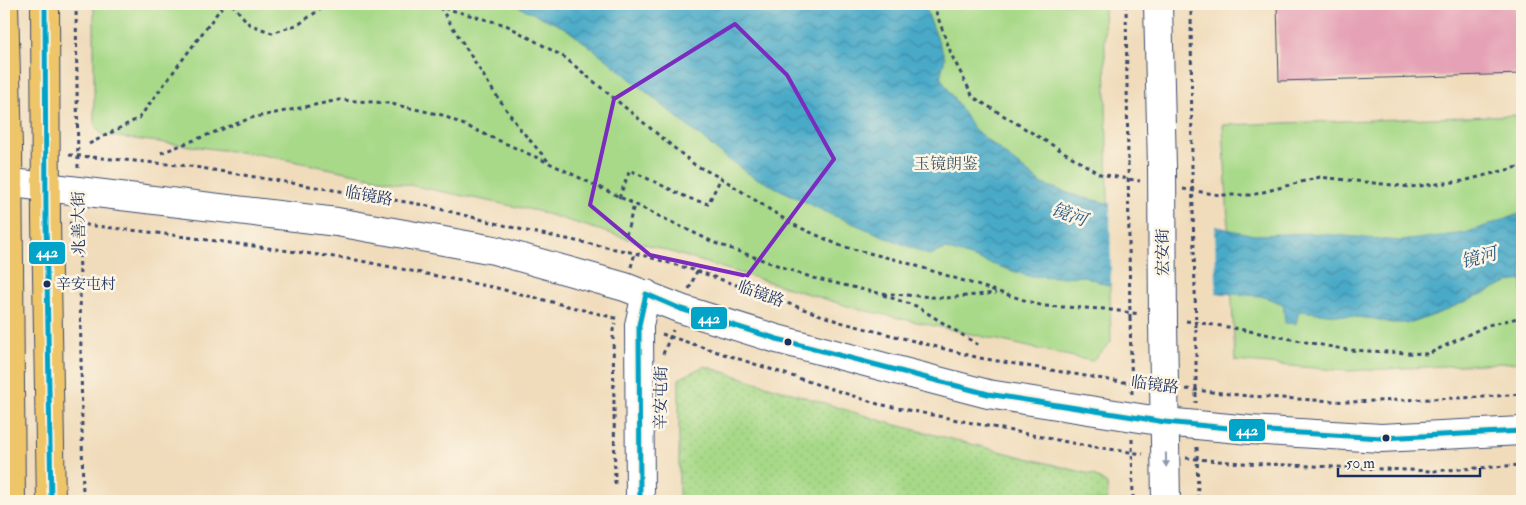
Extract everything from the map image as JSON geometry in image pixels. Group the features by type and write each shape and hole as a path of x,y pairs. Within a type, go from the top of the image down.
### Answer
{"main road":[{"path":"4,4 11,501"},
{"name":"兆善大街","path":"45,4 51,501"}],"street":[{"name":"宏安街","path":"1158,4 1166,501"},
{"name":"临镜路","path":"6,182 337,222 494,250 646,294 681,309 777,339 988,394 1165,422 1250,430 1381,438 1522,431"},
{"name":"辛安屯街","path":"640,501 639,325 646,294"}],"path":[{"name":"兆善大街","path":"76,4 83,501"},
{"path":"89,144 139,118 224,4"},
{"path":"232,4 250,24 272,33 299,24 328,4"},
{"path":"429,4 506,25 564,57 695,164 721,178 792,224 841,246 901,261 1043,306 1104,309 1162,319 1228,327 1348,350 1428,354 1488,325 1522,316"},
{"path":"932,4 952,56 973,98 1100,174 1161,179 1220,195 1252,195 1320,177 1410,186 1463,181 1522,166"},
{"name":"宏安街","path":"1126,4 1130,318"},
{"name":"宏安街","path":"1191,4 1192,171 1196,328"},
{"path":"439,6 514,121 549,163"},
{"path":"161,153 251,118 339,100 387,103 442,115 549,163 715,243 813,278 878,293 916,306 980,346"},
{"name":"临镜路","path":"46,152 189,166 424,205 527,231 635,253 696,271 840,322 980,358 1115,380 1248,396 1349,402 1484,398 1522,394"},
{"path":"619,198 630,170 688,198 708,204 721,178"},
{"path":"626,235 634,205"},
{"name":"辛安屯街","path":"663,356 696,271"},
{"path":"878,293 946,298 998,293"}],"highlighted area":[{"path":"735,24 787,75 834,159 747,276 650,255 590,205 614,99"}],"green space":[{"name":"玉镜朗鉴","path":"94,4 1104,4 1111,342 1092,361 854,308 537,211 263,155 102,135 94,124"},
{"path":"1522,115 1522,362 1347,371 1235,361 1223,125"},
{"path":"704,366 892,424 1094,475 1107,484 1108,501 679,501 679,379"}],"water":[{"name":"镜河","path":"513,4 924,4 945,58 940,77 974,129 1042,184 1080,197 1254,235 1311,233 1400,241 1465,233 1522,213 1522,280 1510,282 1412,323 1391,323 1375,319 1299,311 1296,324 1285,323 1283,304 1261,296 1107,285 1084,276 1028,276 946,249 929,255 830,214 752,176 725,157 605,58 565,28"}],"pier":[{"path":"1110,201 1215,224 1216,295 1111,288"}],"building":[{"path":"1277,4 1522,4 1522,74 1279,81"}],"transit line":[{"name":"442","path":"45,4 46,220 51,501"},
{"name":"442","path":"640,501 639,325 646,294 681,309 777,339 988,394 1165,422 1250,430 1381,438 1522,431"}],"place":[{"name":"辛安屯村","path":"47,284"}]}
